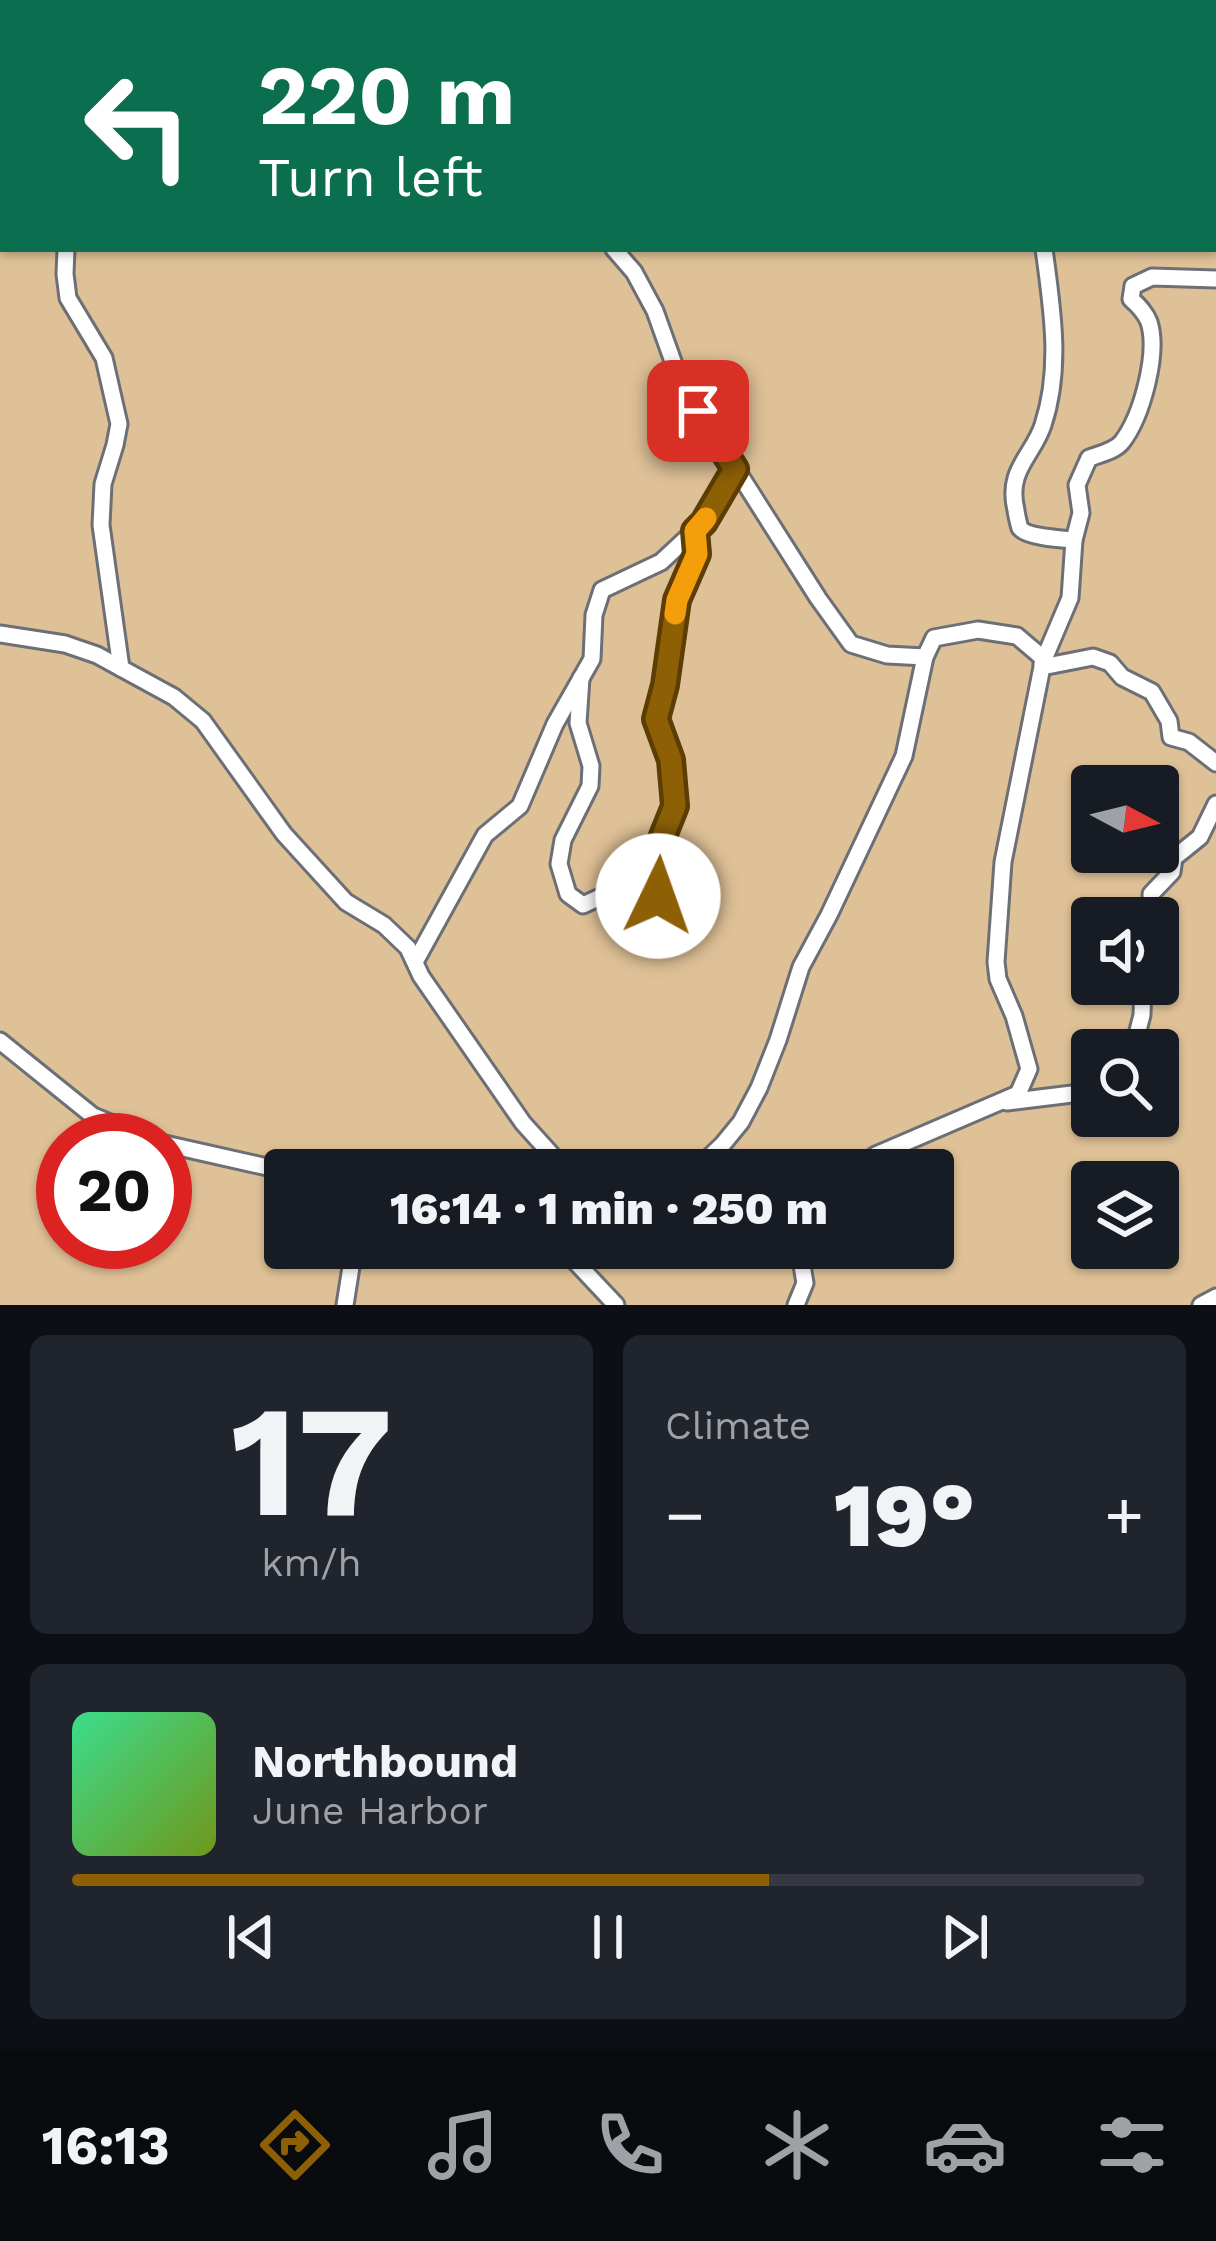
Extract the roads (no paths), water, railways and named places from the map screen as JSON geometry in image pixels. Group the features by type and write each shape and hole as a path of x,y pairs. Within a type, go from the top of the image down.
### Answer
{"street":[{"path":"66,252 68,298 104,358 118,424 103,484 101,525 121,668"},
{"path":"617,252 634,272 655,311 680,381 851,644 887,655 925,657"},
{"path":"1044,252 1052,308 1051,400 1038,441 1026,451 1012,496 1026,533 1074,540"},
{"path":"890,1149 1018,1094 1029,1069 998,979 1003,862 1043,663 1070,598 1081,512 1077,485 1089,458 1120,446 1148,380 1150,324 1132,299 1133,286 1152,277 1216,279"},
{"path":"415,962 485,835 520,806 555,724 592,659 594,615 602,590 661,562 704,522 735,469"},
{"path":"581,678 578,723 591,766 590,786 562,840 559,864 568,894 583,905 614,890 658,896 668,884 659,846 675,806 671,760 656,719 677,600 697,554 695,531"},
{"path":"718,1149 759,1088 801,967 904,756 925,657 934,638 978,630 1017,636 1043,663"},
{"path":"0,634 65,644 97,656 174,697 203,721 284,834 346,902 384,925 408,948 542,1149"},
{"path":"1043,663 1093,657 1110,663 1122,677 1152,692 1169,721 1171,737 1189,742 1216,763"},
{"path":"1151,897 1172,872 1174,858 1208,836 1216,804"},
{"path":"0,1041 89,1113"},
{"path":"995,1104 1071,1094"},
{"path":"192,1150 264,1167"},
{"path":"345,1305 351,1269"},
{"path":"582,1269 616,1305"},
{"path":"796,1305 805,1283 803,1269"},
{"path":"1201,1305 1216,1297"}]}
